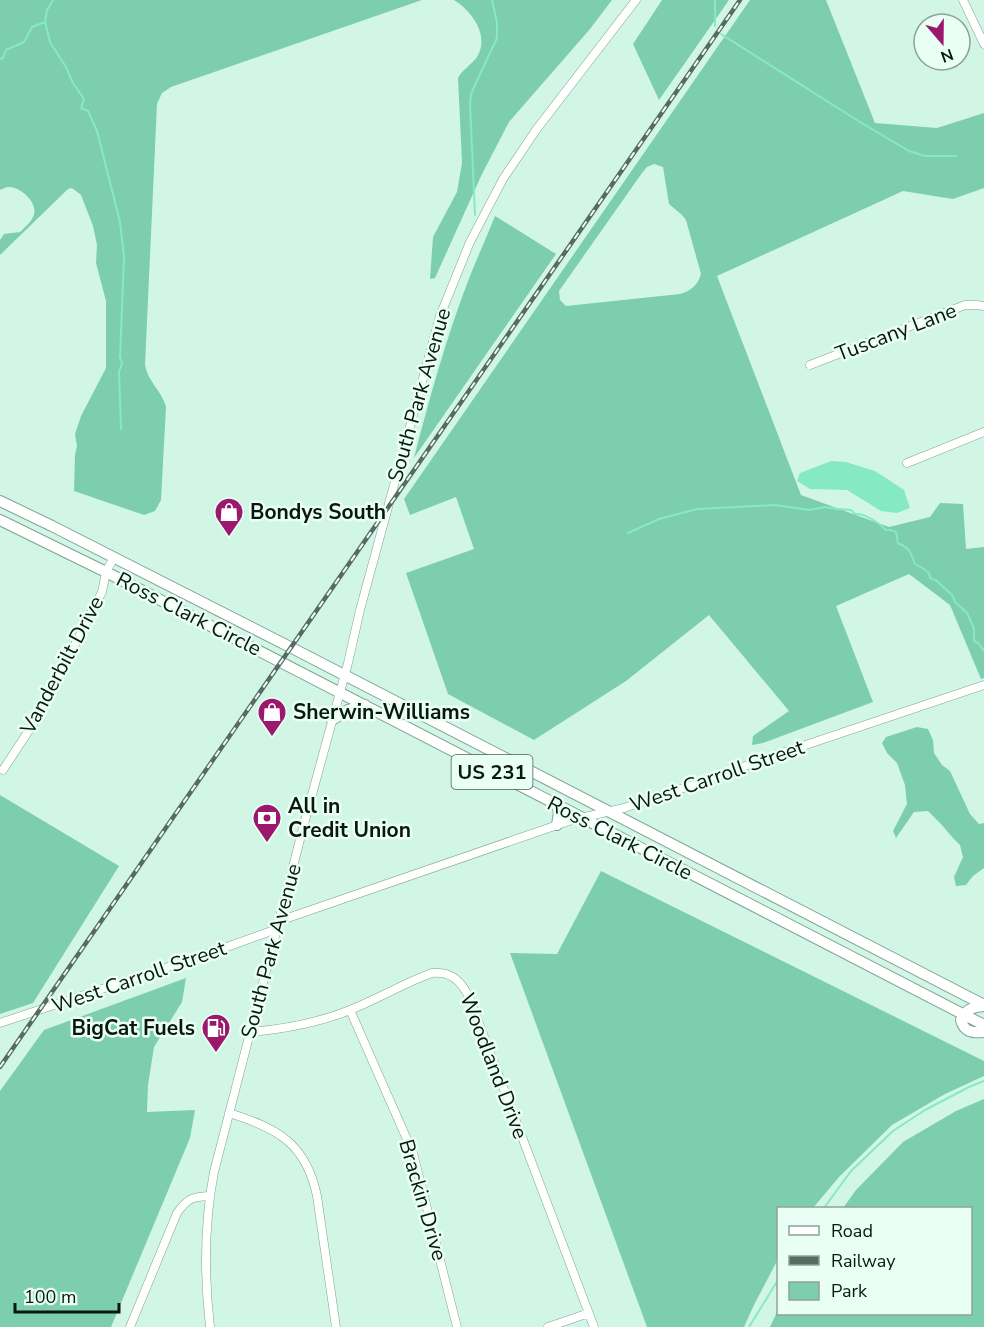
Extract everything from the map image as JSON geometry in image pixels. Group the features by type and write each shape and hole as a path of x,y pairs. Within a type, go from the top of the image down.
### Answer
{"highway":[{"name":"Ross Clark Circle","path":"3,502 984,1005"},
{"path":"0,518 3,502"},
{"name":"Ross Clark Circle","path":"0,518 984,1025"},
{"path":"332,720 348,710 365,705"},
{"path":"412,730 420,714"},
{"path":"507,779 515,764"},
{"path":"556,804 559,812 557,825"},
{"path":"856,959 863,943"},
{"path":"984,1005 969,1009 961,1020 970,1032 984,1032"}],"street":[{"name":"South Park Avenue","path":"210,1327 205,1270 210,1196 229,1113 345,676 360,610 440,316 490,202 521,151 636,0"},
{"path":"963,0 984,44"},
{"name":"Tuscany Lane","path":"810,365 965,305 984,306"},
{"path":"907,462 984,432"},
{"name":"Vanderbilt Drive","path":"3,770 37,718 102,592 106,572 114,557"},
{"name":"West Carroll Street","path":"0,1023 210,953 278,925 557,825 683,789 767,758 984,685"},
{"name":"Woodland Drive","path":"250,1032 308,1024 350,1010 432,973 445,973 463,985 594,1327"},
{"name":"Brackin Drive","path":"350,1010 414,1153 457,1327"},
{"path":"229,1113 255,1121 280,1135 296,1150 307,1165 317,1196 336,1327"},
{"path":"130,1327 177,1213 193,1197 210,1196"},
{"path":"548,1327 589,1313"}],"green space":[{"path":"0,0 422,0 171,87 162,93 157,104 145,365 166,407 161,500 155,511 144,515 74,491 77,446 75,434 81,416 106,368 106,301 96,263 97,245 93,226 81,195 72,188 68,189 0,255 0,240 4,234 20,232 31,221 34,207 28,197 19,190 9,187 0,190"},
{"path":"454,0 612,0 590,29 509,122 482,174 435,278 430,279 433,237 457,192 462,163 458,78 477,57 481,41 473,17"},
{"path":"662,0 729,0 659,100 633,44"},
{"path":"750,0 826,0 875,123 937,128 984,113 984,188 953,199 903,191 717,276 801,495 889,527 930,517 940,503 963,504 966,549 984,547 984,678 981,679 950,605 909,574 836,606 873,702 752,745 753,736 789,711 709,615 626,681 534,740 448,694 406,573 474,549 456,497 410,515 404,499","holes":["654,164 663,167 669,204 686,220 701,274 696,285 680,294 566,306 560,300 559,291 647,167"]},
{"path":"495,216 556,254 414,458 454,321"},
{"path":"917,727 928,729 933,740 934,753 942,765 950,771 970,814 979,824 984,823 984,868 966,885 956,886 954,877 963,857 960,845 928,811 914,812 896,838 893,831 907,804 905,785 897,763 887,753 882,743 886,737"},
{"path":"0,795 119,866 33,1003 0,1014"},
{"path":"601,871 984,1061 984,1076 945,1094 892,1125 839,1177 814,1207 777,1207 777,1261 744,1327 647,1327 510,953 557,954"},
{"path":"186,978 182,1002 154,1047 148,1085 147,1112 195,1110 190,1138 111,1327 0,1327 0,1091 44,1030"},
{"path":"984,1099 984,1327 770,1327 777,1312 777,1315 972,1315 972,1207 844,1207 856,1190 903,1142 956,1111"}],"shaded area":[{"path":"831,461 846,462 875,471 904,490 910,508 897,513 881,511 847,490 810,489 797,481 800,473"}],"waterway":[{"path":"0,59 3,58 6,50 24,42 32,27 45,22 47,10 53,0"},
{"path":"475,215 470,104 471,94 497,38 497,23 492,0"},
{"path":"715,0 715,26"},
{"path":"45,22 50,42 84,99 81,108 88,111 97,131 120,222 124,257 120,357 122,363 119,372 121,429"},
{"path":"721,34 909,151 925,156 956,156"},
{"path":"628,533 659,519 697,509 775,505 809,510 825,507 851,510 855,514 872,519 886,530 896,532 898,543 908,549 915,564 929,573 930,578 937,581 952,595 955,602 967,613 974,629 974,641 984,651"},
{"path":"825,1207 851,1171 893,1131 925,1110 984,1081"},
{"path":"749,1327 777,1282"}],"railway":[{"path":"0,1067 740,0"}],"place":[{"name":"Bondys South","path":"229,538"},
{"name":"Sherwin-Williams","path":"272,738"},
{"name":"All in Credit Union","path":"267,844"},
{"name":"BigCat Fuels","path":"216,1054"}]}
